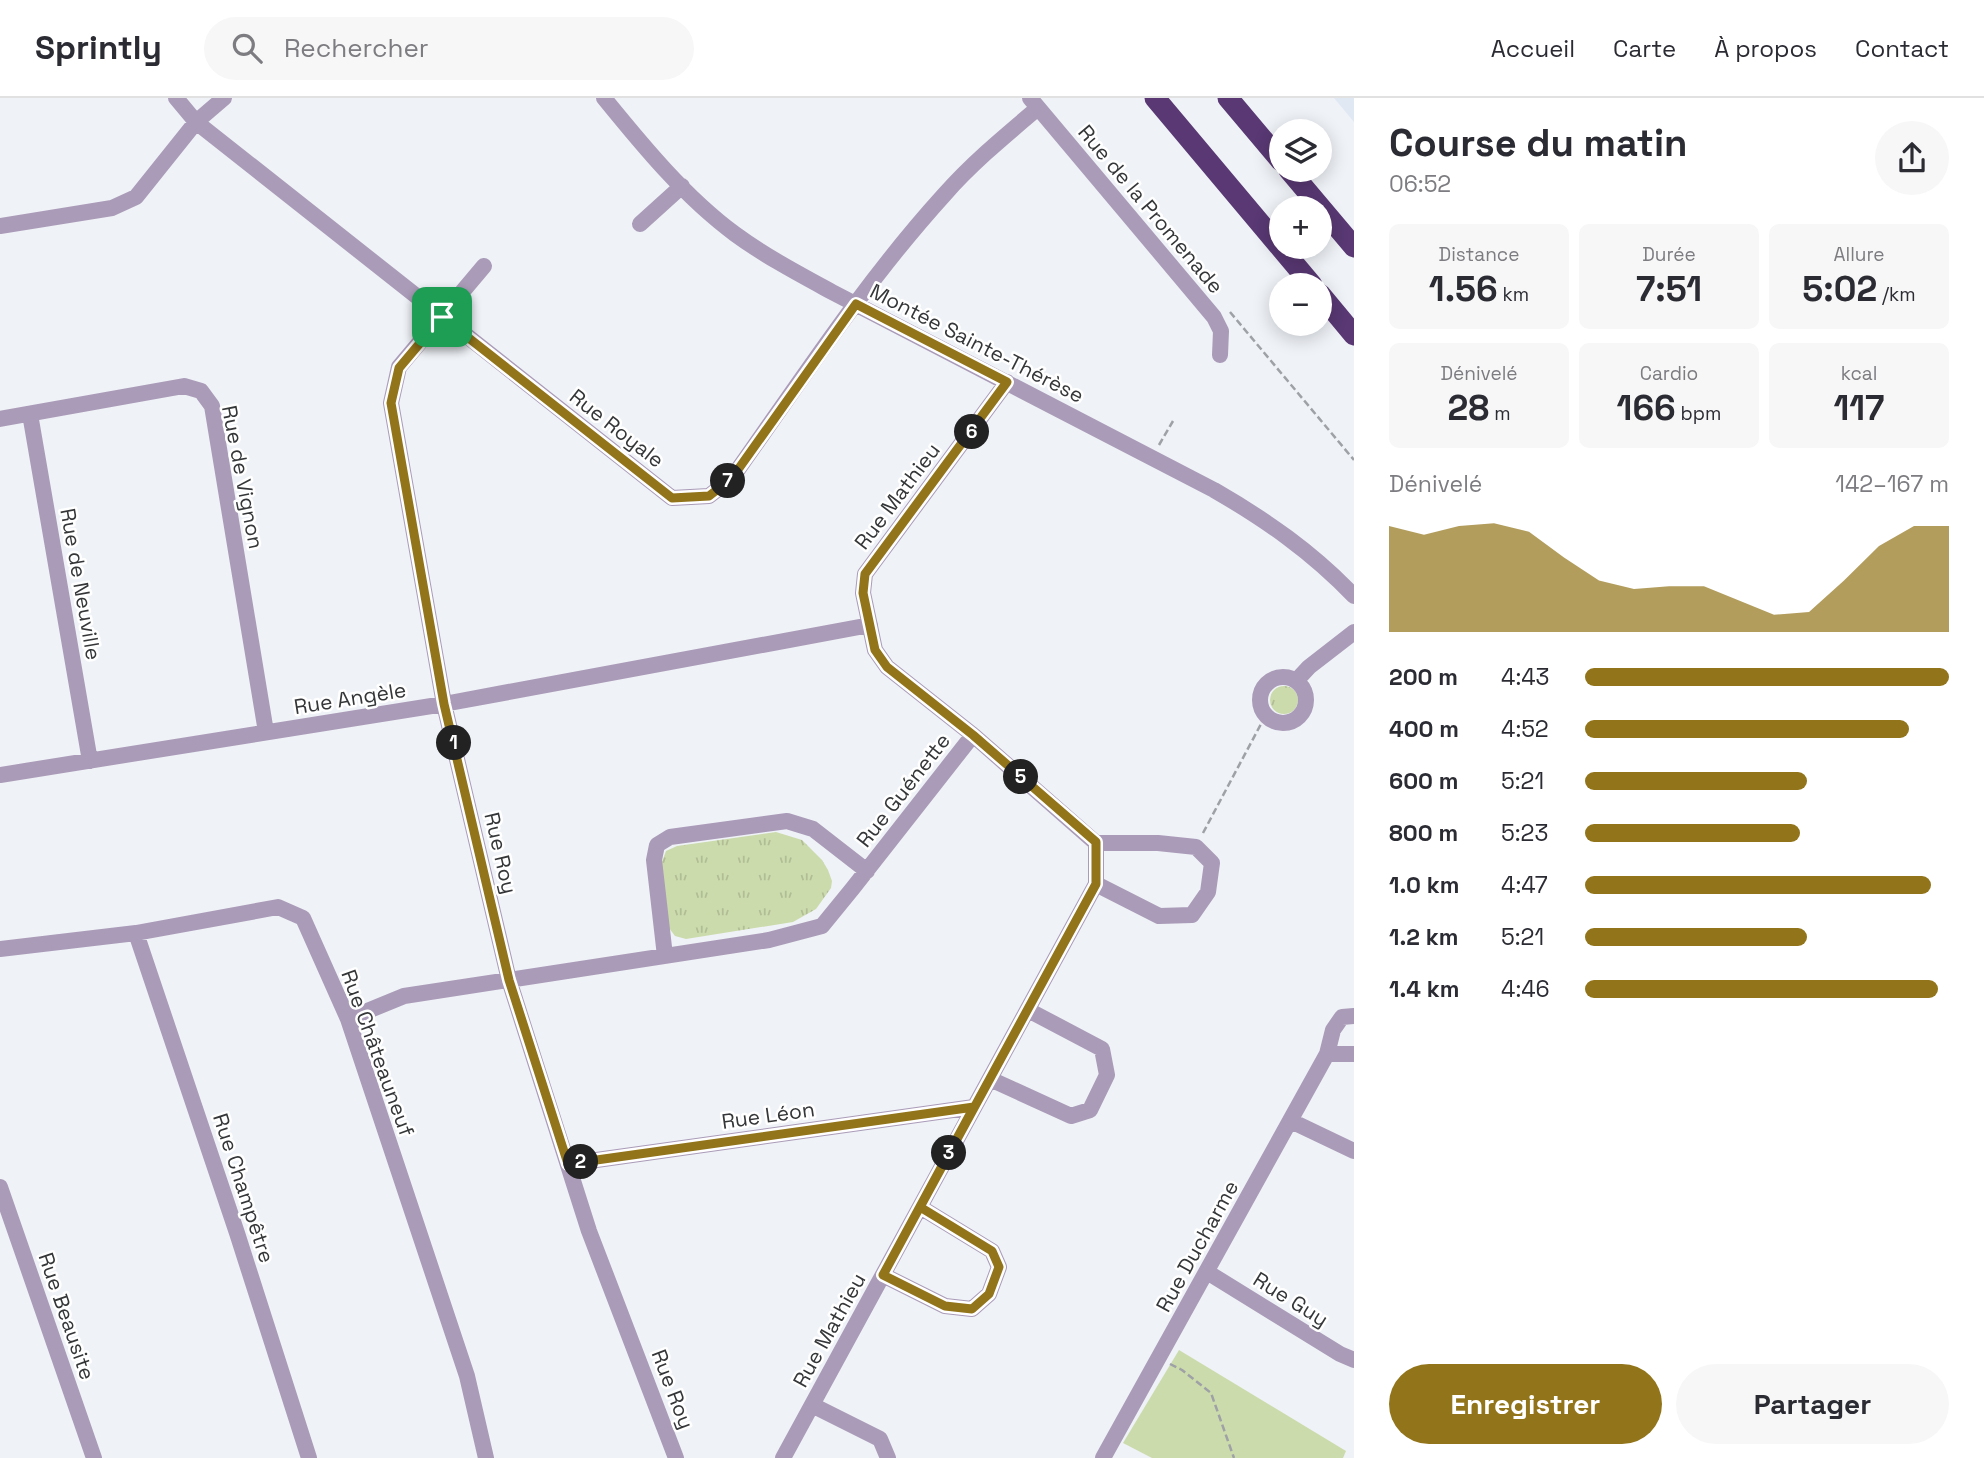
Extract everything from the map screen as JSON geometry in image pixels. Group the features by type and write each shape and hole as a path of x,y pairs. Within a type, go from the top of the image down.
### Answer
{"highway":[{"path":"1154,98 1302,273"},
{"path":"1228,98 1269,147"},
{"path":"1299,182 1354,247"},
{"path":"1332,308 1354,335"}],"street":[{"name":"Rue Royale","path":"176,98 196,122 672,498 709,496 732,478 856,304 906,239 944,195 1034,103"},
{"path":"0,226 112,208 136,197 196,122 224,98"},
{"name":"Montée Sainte-Thérèse","path":"604,98 682,186 735,234 779,263 856,304 1214,489 1276,528 1314,557 1354,596"},
{"name":"Rue de la Promenade","path":"1034,103 1214,317 1221,331 1220,355"},
{"path":"640,224 682,186"},
{"name":"Rue Roy","path":"484,266 399,368 391,403 444,704 509,980 589,1231 676,1458"},
{"name":"Rue Mathieu","path":"783,1458 1096,884 1096,842 973,735 887,667 875,650 863,593 865,574 1007,382"},
{"name":"Rue de Vignon","path":"0,419 184,386 201,391 212,406 266,732"},
{"name":"Rue de Neuville","path":"30,414 90,761"},
{"name":"Rue Angèle","path":"0,775 444,704 870,625"},
{"path":"1296,681 1309,667 1354,632"},
{"name":"Rue Guénette","path":"348,1019 404,996 769,940 822,926 973,735"},
{"name":"Rue Guénette","path":"665,956 654,860 657,845 670,837 787,821 813,829 867,871"},
{"path":"1096,842 1158,842 1196,847 1212,863 1208,892 1192,915 1159,916 1096,884"},
{"name":"Rue Châteauneuf","path":"0,949 136,933 278,907 303,918 348,1019 467,1376 486,1458"},
{"name":"Rue Champêtre","path":"136,933 309,1458"},
{"path":"990,1079 1071,1116 1090,1110 1107,1075 1102,1049 1028,1010"},
{"name":"Rue Ducharme","path":"1103,1458 1291,1121 1327,1054 1333,1030 1342,1017 1354,1016"},
{"path":"1327,1054 1354,1054"},
{"name":"Rue Léon","path":"568,1164 974,1107"},
{"path":"1291,1121 1354,1151"},
{"name":"Rue Beausite","path":"0,1187 94,1458"},
{"name":"Rue Mathieu","path":"883,1275 945,1306 972,1309 989,1294 999,1267 992,1251 920,1207"},
{"name":"Rue Guy","path":"1207,1272 1354,1360"},
{"name":"Rue Mathieu","path":"812,1405 880,1439 887,1458"}],"path":[{"path":"1250,336 1354,460"},
{"path":"1153,457 1173,421"},
{"path":"1196,847 1261,724"},
{"path":"1158,1359 1182,1370 1211,1393 1234,1458"}],"shaded area":[{"path":"1334,98 1354,98 1354,122"}],"green space":[{"path":"1284,686 1294,690 1298,700 1294,710 1284,714 1274,710 1270,700 1274,690"},
{"path":"776,832 802,840 828,870 832,881 831,888 816,909 793,922 686,939 675,936 669,928 660,867 666,851 677,846"},
{"path":"1179,1350 1346,1451 1343,1458 1152,1458 1123,1443"}],"route":[{"path":"856,304 1007,382 865,574 863,593 875,650 887,667 973,735 1096,842 1096,884 920,1207 992,1251 999,1267 989,1294 972,1309 945,1306 883,1275 974,1107 568,1164 509,980 444,704 391,403 399,368 442,317 672,498 709,496 732,478 856,304"}]}
